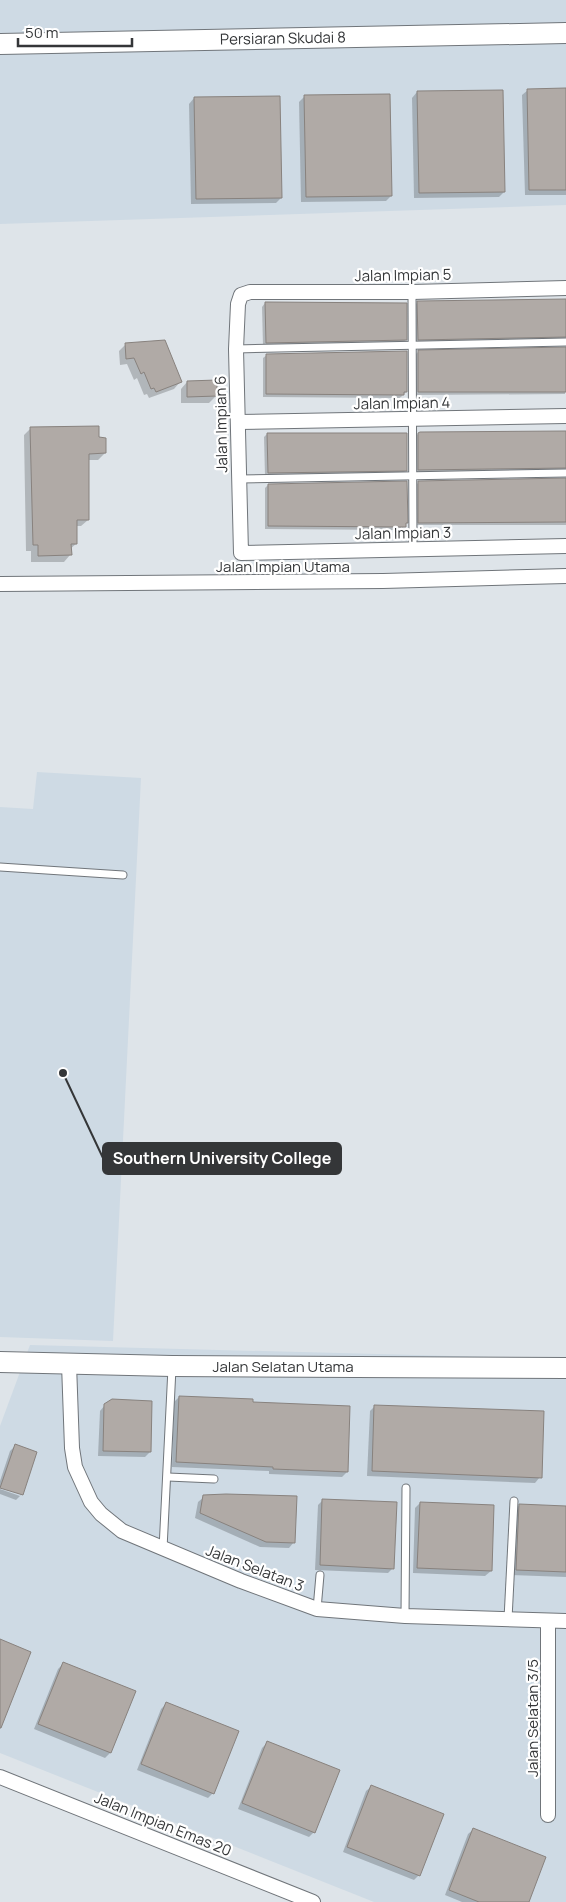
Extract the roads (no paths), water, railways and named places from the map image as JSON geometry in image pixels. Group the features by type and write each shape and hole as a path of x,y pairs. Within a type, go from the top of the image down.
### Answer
{"street":[{"name":"Persiaran Skudai 8","path":"0,44 566,33"},
{"name":"Jalan Impian 5","path":"241,295 250,292 412,292 566,288"},
{"name":"Jalan Impian 6","path":"241,295 238,304 236,349 241,553"},
{"name":"Jalan Impian 4","path":"238,422 566,416"},
{"name":"Jalan Impian 3","path":"241,553 566,546"},
{"name":"Jalan Impian Utama","path":"0,584 383,581 566,576"},
{"name":"Jalan Selatan Utama","path":"0,1362 172,1366 566,1368"},
{"name":"Jalan Selatan 3","path":"69,1364 72,1448 75,1467 91,1502 101,1514 122,1531 241,1581 317,1609 405,1616 548,1622 566,1621"},
{"name":"Jalan Selatan 3/5","path":"548,1622 548,1815"},
{"name":"Jalan Impian Emas 20","path":"0,1777 314,1902"}],"lane":[{"path":"412,292 413,549"},
{"path":"236,349 566,342"},
{"path":"239,479 566,473"},
{"path":"0,868 123,875"},
{"path":"164,1550 172,1366"},
{"path":"168,1477 214,1479"},
{"path":"405,1616 406,1488"},
{"path":"508,1619 514,1501"},
{"path":"317,1609 320,1575"}],"place":[{"name":"Southern University College","path":"63,1073"}]}
